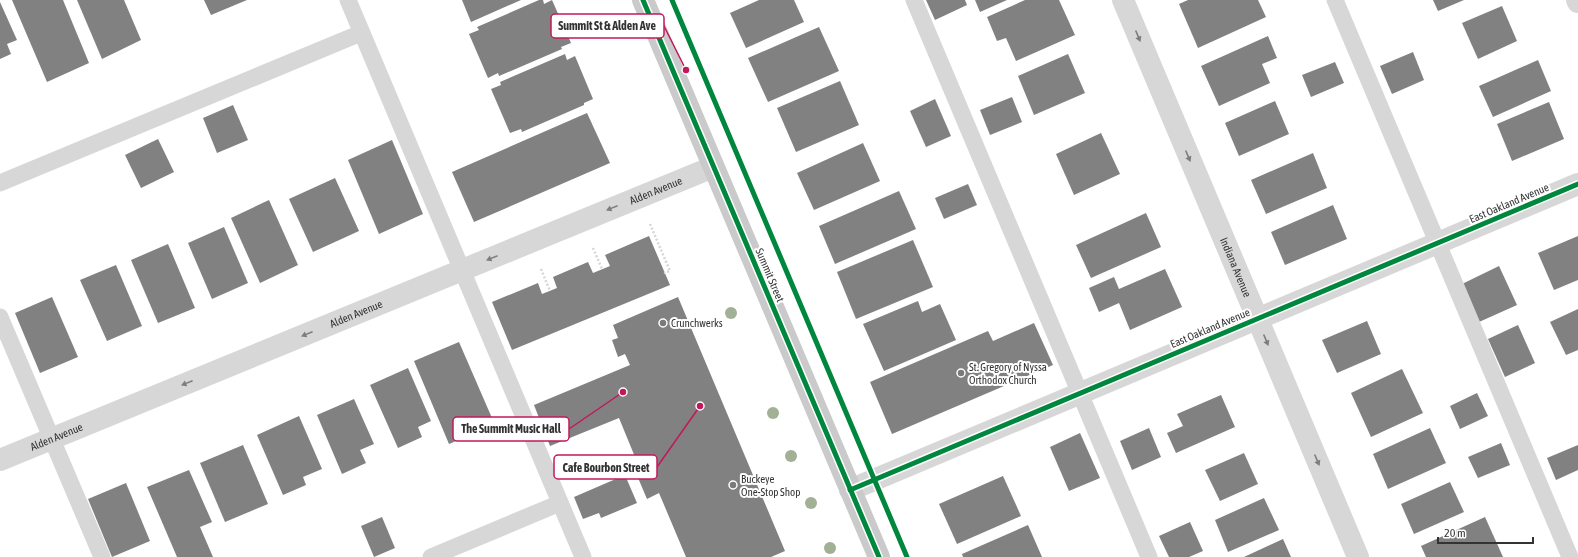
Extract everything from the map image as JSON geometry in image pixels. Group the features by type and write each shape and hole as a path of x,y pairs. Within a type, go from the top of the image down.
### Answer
{"main road":[{"name":"Summit Street","path":"642,0 879,557"}],"street":[{"name":"Indiana Avenue","path":"1123,0 1358,557"},
{"name":"Alden Avenue","path":"0,460 713,166"},
{"name":"East Oakland Avenue","path":"850,490 1578,184"}],"lane":[{"path":"348,0 583,557"},
{"path":"914,0 1149,557"},
{"path":"1335,0 1570,557"},
{"path":"0,183 361,33"},
{"path":"0,317 102,557"},
{"path":"432,557 560,503"}],"path":[{"path":"650,224 670,270 664,273"},
{"path":"593,248 602,269"},
{"path":"541,269 550,291"}],"building":[{"path":"12,0 63,0 89,63 47,82"},
{"path":"77,0 124,0 141,40 102,59"},
{"path":"204,0 247,0 211,15"},
{"path":"462,0 521,0 471,22"},
{"path":"539,0 543,0 544,4 552,0 571,43 561,47 562,49 499,76 498,73 488,78 469,34 479,30 477,27"},
{"path":"759,0 794,0 804,22 746,48 730,13"},
{"path":"926,0 965,0 967,5 935,20"},
{"path":"975,0 1007,0 980,12"},
{"path":"1025,0 1059,0 1075,35 1016,61 1006,38 997,41 987,17"},
{"path":"1188,0 1258,0 1266,17 1198,48 1179,4"},
{"path":"1433,0 1464,0 1438,11"},
{"path":"0,2 17,40 7,44 11,54 0,59"},
{"path":"1502,6 1517,41 1478,59 1462,23"},
{"path":"819,27 839,71 768,102 748,58"},
{"path":"1268,36 1277,58 1262,64 1270,83 1219,106 1201,66"},
{"path":"1413,52 1424,80 1392,94 1380,66"},
{"path":"565,54 567,60 575,56 593,99 584,103 584,105 522,132 521,129 510,133 491,89 501,85 500,82"},
{"path":"1068,54 1085,93 1034,115 1018,76"},
{"path":"1538,60 1551,91 1493,117 1479,86"},
{"path":"1335,62 1344,83 1311,97 1302,75"},
{"path":"840,81 859,125 796,152 777,108"},
{"path":"1012,97 1022,122 990,135 980,110"},
{"path":"935,99 951,136 926,147 910,111"},
{"path":"1275,101 1289,134 1239,156 1225,123"},
{"path":"1549,102 1564,139 1512,161 1497,124"},
{"path":"233,105 248,140 217,153 203,118"},
{"path":"587,113 610,163 474,222 452,172"},
{"path":"1101,133 1120,174 1074,195 1056,154"},
{"path":"158,139 174,172 141,188 125,155"},
{"path":"392,140 423,214 379,234 348,160"},
{"path":"863,143 880,181 814,210 797,173"},
{"path":"1313,153 1327,188 1266,214 1251,180"},
{"path":"335,178 359,231 313,252 289,199"},
{"path":"968,184 977,205 944,219 935,198"},
{"path":"899,191 916,229 835,264 819,226"},
{"path":"269,200 298,265 260,283 231,218"},
{"path":"1333,205 1347,239 1285,265 1271,232"},
{"path":"1146,213 1161,247 1091,278 1076,245"},
{"path":"224,227 248,283 212,299 188,243"},
{"path":"649,236 670,285 512,350 492,302 538,283 542,294 557,288 553,277 588,262 593,273 610,266 605,255"},
{"path":"1578,236 1578,280 1554,290 1538,253"},
{"path":"913,240 933,287 856,319 837,272"},
{"path":"168,244 195,308 158,323 131,260"},
{"path":"116,265 142,326 107,341 80,280"},
{"path":"1499,266 1517,305 1479,322 1462,284"},
{"path":"1165,269 1182,307 1130,330 1119,303 1099,312 1089,288 1114,277 1119,289"},
{"path":"52,297 78,357 40,373 15,313"},
{"path":"678,297 785,551 771,557 686,557 659,493 647,499 630,459 635,457 619,418 550,446 534,405 630,365 625,354 618,357 612,340 618,338 613,325"},
{"path":"918,301 922,312 940,304 956,340 884,371 863,324"},
{"path":"1578,309 1578,350 1566,355 1550,322"},
{"path":"1367,321 1381,354 1337,373 1322,340"},
{"name":"St. Gregory of Nyssa Orthodox Church","path":"1034,323 1053,365 892,434 870,382 988,331 993,341"},
{"path":"1518,325 1535,363 1505,377 1488,339"},
{"path":"459,342 495,425 449,444 414,361"},
{"path":"408,368 431,421 418,427 422,437 398,448 370,385"},
{"path":"1402,369 1423,413 1371,437 1351,393"},
{"path":"1477,393 1488,416 1460,429 1450,406"},
{"path":"1221,395 1235,427 1176,453 1167,433 1183,426 1177,414"},
{"path":"354,399 374,444 360,450 366,463 342,474 317,415"},
{"path":"299,416 322,469 303,477 306,485 283,495 257,435"},
{"path":"1149,428 1161,457 1132,470 1120,441"},
{"path":"1430,428 1446,463 1388,489 1373,454"},
{"path":"1080,433 1100,478 1069,491 1050,447"},
{"path":"1501,443 1510,465 1478,478 1468,457"},
{"path":"243,445 268,504 225,522 200,463"},
{"path":"1578,445 1578,470 1556,480 1547,458"},
{"path":"1244,453 1258,484 1220,501 1205,470"},
{"path":"189,470 212,522 200,527 213,557 177,557 147,487"},
{"path":"625,475 637,503 601,518 599,513 583,519 574,497"},
{"path":"1003,476 1021,516 957,544 939,504"},
{"path":"1450,482 1464,512 1414,534 1401,504"},
{"path":"126,483 150,541 112,557 88,499"},
{"path":"1264,498 1279,530 1228,552 1215,520"},
{"path":"382,517 395,548 374,557 361,526"},
{"path":"1485,517 1503,557 1426,557 1421,546"},
{"path":"1190,522 1203,551 1189,557 1169,557 1159,536"},
{"path":"1028,525 1042,557 963,557 962,554"},
{"path":"1283,539 1291,557 1244,557"}],"cycle path":[{"path":"643,0 879,557"},
{"path":"672,0 907,557"},
{"path":"850,490 1578,184"}],"place":[{"name":"Summit St & Alden Ave","path":"686,70"},
{"name":"Crunchwerks","path":"663,323"},
{"name":"St. Gregory of Nyssa Orthodox Church","path":"961,373"},
{"name":"The Summit Music Hall","path":"623,392"},
{"name":"Cafe Bourbon Street","path":"700,406"},
{"name":"Buckeye One-Stop Shop","path":"733,485"}]}
